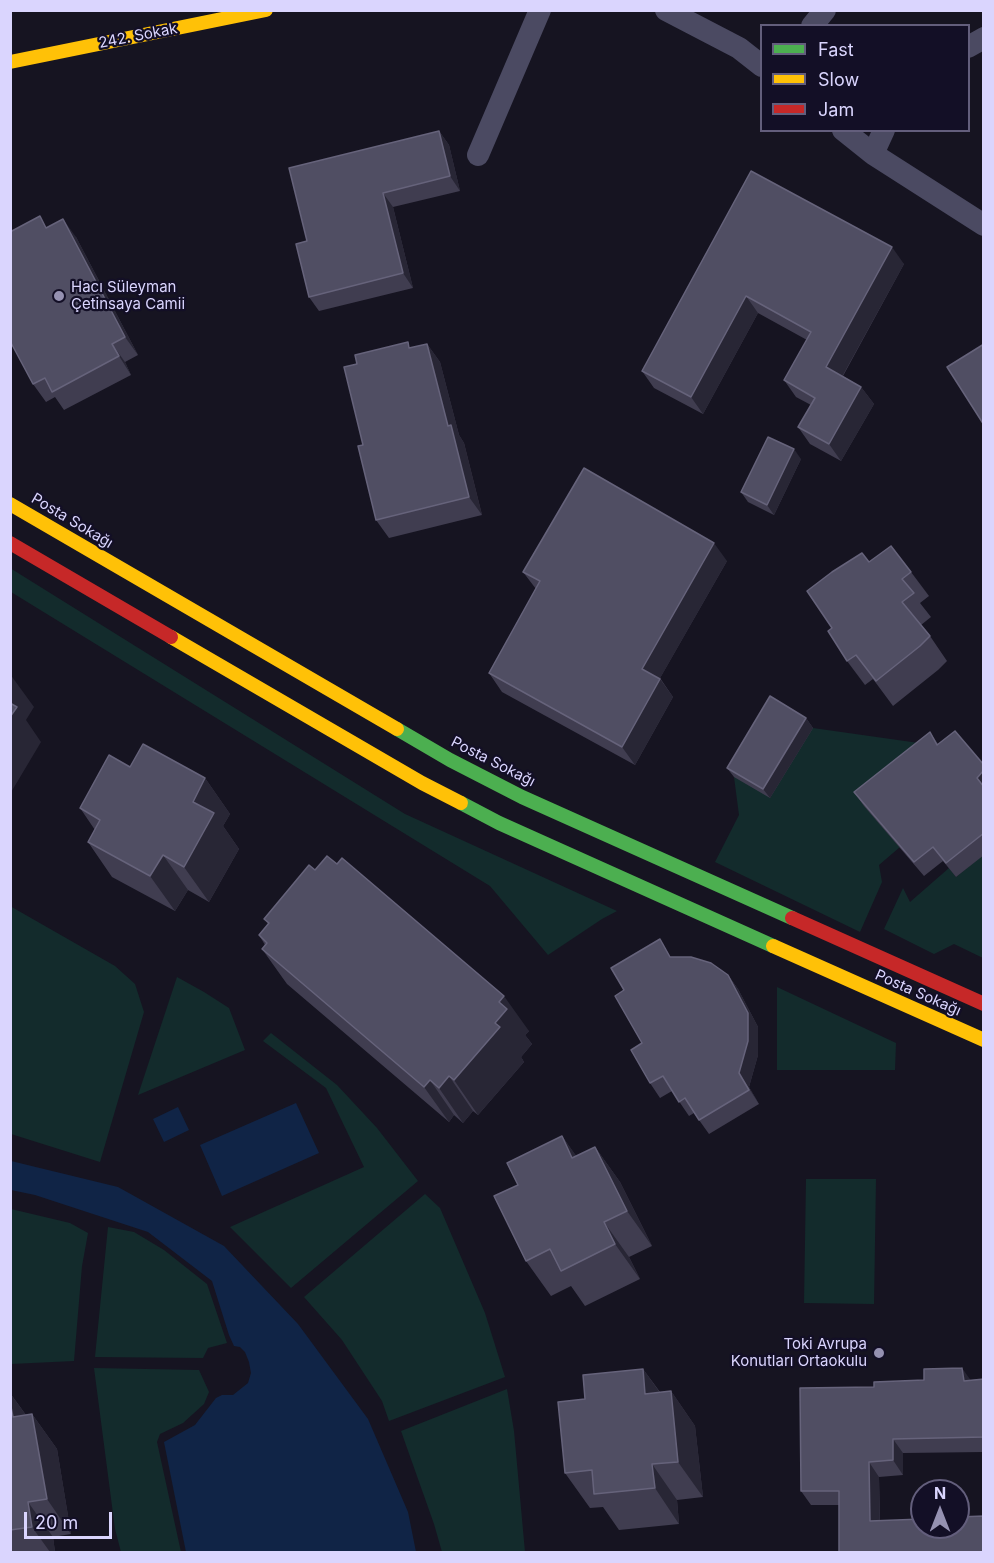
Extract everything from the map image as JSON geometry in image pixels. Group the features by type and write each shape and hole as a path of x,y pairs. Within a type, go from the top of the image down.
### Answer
{"street":[{"name":"242. Sokak","path":"10,62 266,10"},
{"path":"477,155 540,10"},
{"path":"666,10 739,48 760,64"},
{"path":"814,24 825,10"},
{"path":"970,46 984,38"},
{"path":"846,132 873,154 984,225"},
{"path":"873,154 883,132"},
{"name":"Posta Sokağı","path":"10,504 461,765 615,839 984,1005"},
{"name":"Posta Sokağı","path":"10,543 422,783 499,822 984,1040"}],"green space":[{"path":"10,568 405,814 617,911 548,955 490,886 11,592"},
{"path":"813,728 940,746 900,847 879,865 882,882 860,932 715,862 739,815 734,777"},
{"path":"983,855 983,958 954,944 934,954 884,929 903,888 910,902 949,868 956,877"},
{"path":"10,906 115,966 135,984 144,1012 100,1162 11,1134"},
{"path":"177,977 229,1008 245,1050 138,1095"},
{"path":"777,987 896,1043 895,1070 777,1070"},
{"path":"271,1033 337,1085 377,1128 418,1181 291,1288 230,1227 364,1167 326,1088 263,1041"},
{"path":"806,1179 876,1179 874,1304 804,1303"},
{"path":"425,1194 440,1208 485,1313 505,1377 389,1421 382,1401 342,1340 304,1297"},
{"path":"11,1209 70,1223 88,1233 82,1266 74,1361 11,1364"},
{"path":"108,1227 134,1232 164,1250 207,1284 227,1343 208,1348 203,1358 95,1357"},
{"path":"94,1368 199,1370 209,1392 204,1404 183,1423 160,1434 157,1442 181,1552 121,1552 115,1529"},
{"path":"507,1389 514,1431 525,1552 442,1552 401,1431"}],"water":[{"path":"296,1103 319,1153 222,1196 200,1145"},
{"path":"178,1107 189,1130 164,1142 153,1119"},
{"path":"11,1161 118,1187 224,1246 298,1324 368,1419 408,1512 416,1552 186,1552 164,1442 195,1425 216,1398 222,1395 233,1395 248,1383 251,1373 245,1352 240,1347 234,1346 212,1281 148,1232 35,1195 11,1190"}],"building":[{"path":"439,131 450,176 383,193 403,273 309,297 296,244 307,241 289,168"},
{"path":"751,171 892,247 826,367 861,387 829,444 798,427 815,398 784,380 811,332 746,296 691,397 642,371"},
{"name":"Hacı Süleyman Çetinsaya Camii","path":"40,216 46,228 63,219 125,337 112,344 119,356 52,392 45,378 33,384 10,341 10,232"},
{"path":"408,342 409,348 427,344 469,497 376,520 358,446 363,445 344,367 357,364 355,355"},
{"path":"984,344 984,425 947,367"},
{"path":"768,437 794,449 767,505 741,492"},
{"path":"584,468 714,543 642,669 660,679 622,747 489,673 540,581 523,572"},
{"path":"891,546 911,572 902,579 914,593 902,602 930,636 876,681 856,655 847,661 828,631 832,628 807,591 862,553 869,562"},
{"path":"770,696 806,718 763,789 727,768"},
{"path":"10,703 17,707 10,717"},
{"path":"955,731 984,765 984,770 977,778 984,787 984,833 946,863 933,847 914,862 854,792 930,732 937,745"},
{"path":"143,744 205,778 193,802 214,813 184,867 163,855 150,876 88,842 100,820 80,808 109,755 130,767"},
{"path":"327,856 337,864 342,858 504,996 499,1002 507,1009 495,1023 500,1027 454,1080 449,1076 439,1088 430,1080 424,1087 262,949 267,943 259,935 269,923 264,919 309,865 315,870"},
{"path":"660,939 670,957 691,957 711,963 728,975 748,1013 748,1041 739,1073 749,1090 699,1120 685,1098 679,1102 663,1076 650,1083 631,1050 642,1043 615,996 624,990 611,968"},
{"path":"562,1136 572,1158 595,1147 627,1211 604,1222 615,1244 561,1271 550,1249 526,1261 494,1196 518,1185 507,1163"},
{"path":"962,1368 964,1381 984,1379 984,1437 893,1439 893,1460 869,1462 870,1521 910,1519 910,1539 970,1539 970,1517 984,1516 984,1552 839,1552 839,1491 801,1491 800,1388 874,1387 874,1382 924,1380 924,1369"},
{"path":"643,1369 645,1394 671,1391 678,1462 652,1464 655,1488 594,1494 592,1470 565,1473 558,1402 585,1399 583,1375"},
{"path":"10,1402 13,1417 32,1414 47,1499 28,1502 32,1527 10,1530"}],"traffic: fast":[{"path":"397,729 450,760 522,797 792,918"},
{"path":"461,803 499,823 773,946"}],"traffic: slow":[{"path":"10,62 266,10"},
{"path":"10,504 397,729"},
{"path":"171,637 422,783 461,803"},
{"path":"773,946 984,1040"}],"traffic: jam":[{"path":"10,543 171,637"},
{"path":"792,918 984,1004"}],"place":[{"name":"Hacı Süleyman Çetinsaya Camii","path":"59,296"},
{"name":"Toki Avrupa Konutları Ortaokulu","path":"879,1353"}]}
